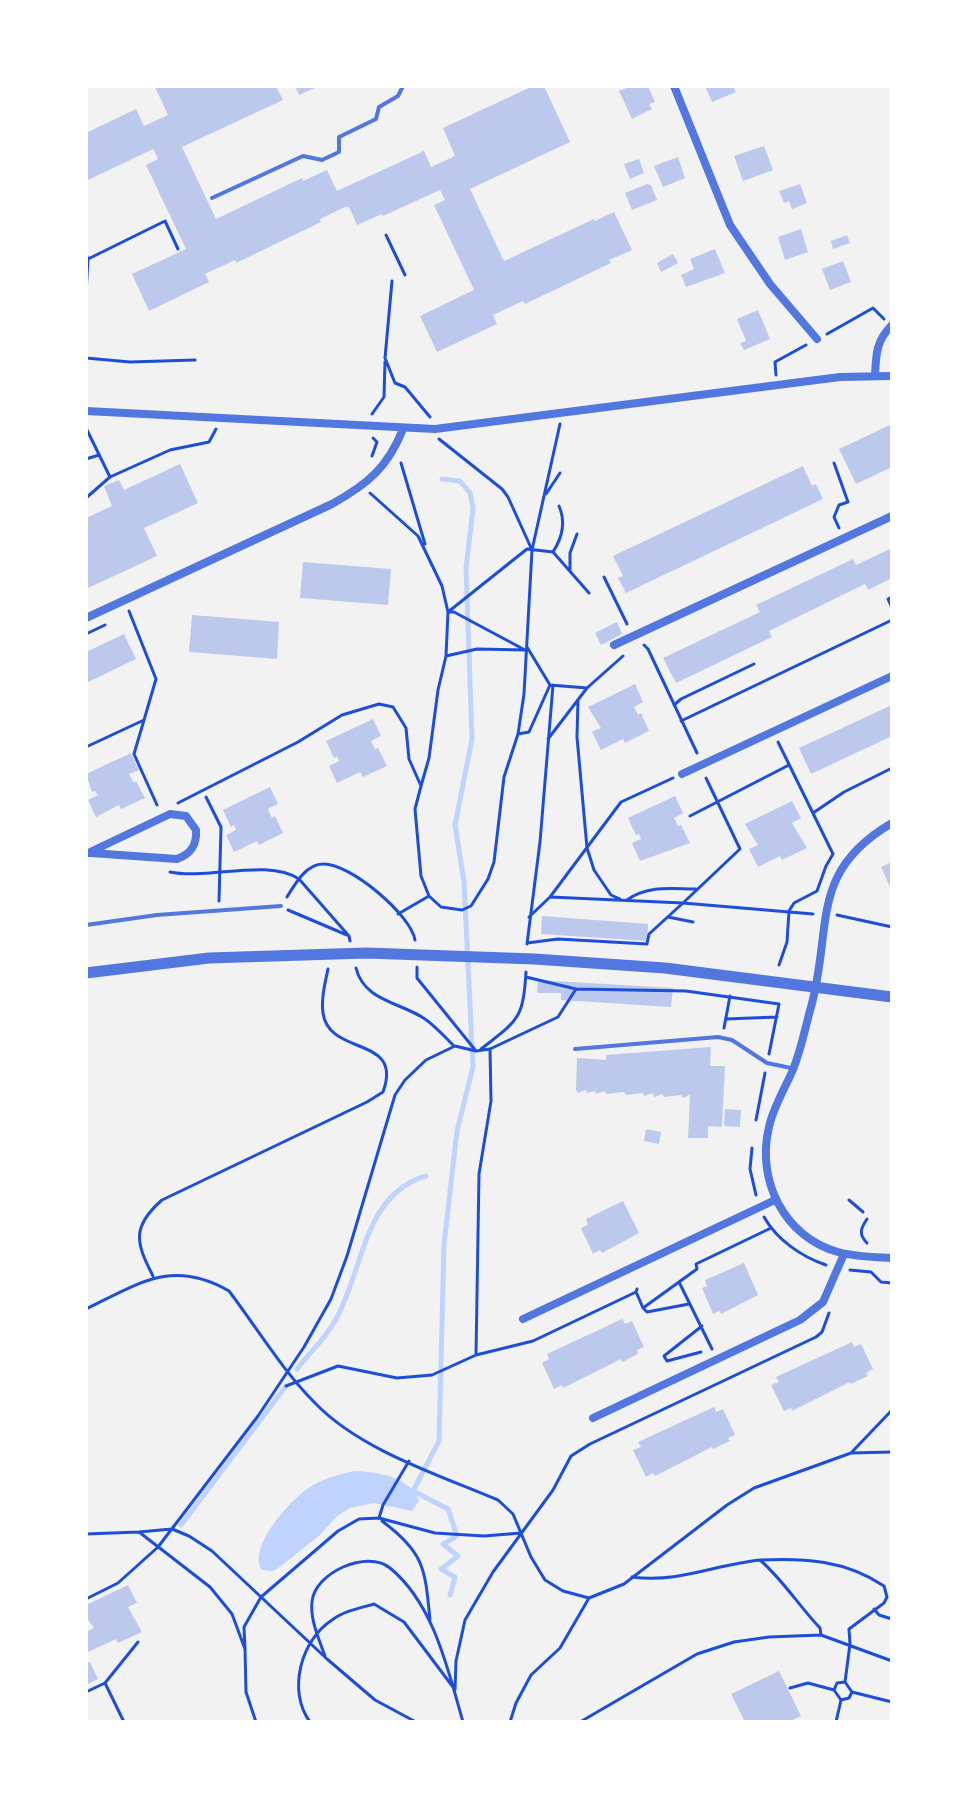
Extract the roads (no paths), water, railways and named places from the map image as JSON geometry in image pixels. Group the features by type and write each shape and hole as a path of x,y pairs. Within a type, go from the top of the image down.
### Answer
{"street":[{"path":"674,86 730,225 770,284 817,339"},
{"path":"875,376 876,348 892,325"},
{"path":"86,411 435,429 840,377 892,376"},
{"path":"86,618 363,487 396,446 403,429"},
{"path":"617,644 892,516"},
{"path":"682,774 892,676"},
{"path":"182,814 194,825 196,842 184,856 174,859 89,853 162,815 182,814"},
{"path":"892,823 868,839 843,864 831,889 817,985 794,1068 773,1113 766,1138 767,1175 775,1200 797,1230 825,1247 844,1254 892,1258"},
{"path":"86,973 209,958 367,953 665,968 892,997"},
{"path":"523,1319 775,1200"},
{"path":"593,1418 800,1320 823,1302 844,1254"}],"lane":[{"path":"212,198 303,156 322,160 339,152 339,137 376,119 379,107 398,96 403,86"},
{"path":"86,925 157,915 281,906"},
{"path":"575,1049 722,1038 732,1040 767,1063 794,1068"}],"water":[{"path":"354,1471 382,1474 401,1481 419,1501 412,1511 374,1503 350,1508 277,1569 262,1570 260,1550 265,1538 290,1504 318,1483"}],"waterway":[{"path":"442,479 460,481 470,493 473,508 466,568 472,739 455,825 464,882 473,1067 457,1131 444,1244 439,1441 413,1491 448,1509 457,1536 443,1544 458,1556 441,1569 455,1577 450,1595"},
{"path":"297,1369 335,1321 377,1217 389,1200 405,1186 426,1176"},
{"path":"181,1525 286,1386"}]}
